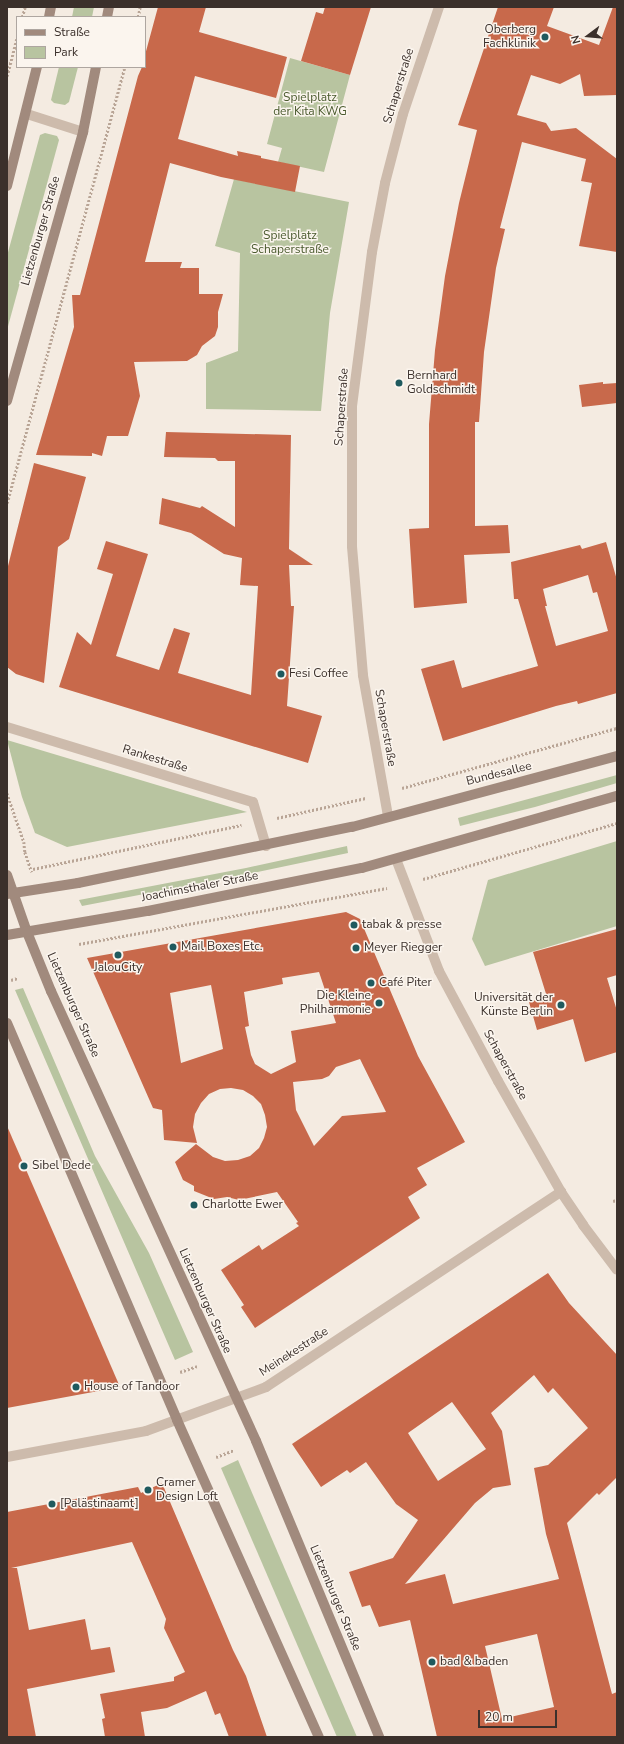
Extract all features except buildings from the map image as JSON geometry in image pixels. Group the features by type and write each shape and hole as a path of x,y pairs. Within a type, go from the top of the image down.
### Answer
{"main road":[{"path":"7,186 37,68"},
{"name":"Lietzenburger Straße","path":"7,401 83,132 96,68"},
{"name":"Bundesallee","path":"388,816 617,756"},
{"path":"396,859 617,796"},
{"path":"10,894 78,883 266,846 352,827 388,816"},
{"name":"Joachimsthaler Straße","path":"7,935 148,911 362,868 396,859"},
{"name":"Lietzenburger Straße","path":"7,875 10,894 51,990 256,1441 379,1737"},
{"path":"7,1023 176,1420 319,1737"}],"street":[{"name":"Schaperstraße","path":"388,816 363,676 352,546 352,406 372,252 385,184 403,114 439,7"},
{"path":"26,114 83,132"},
{"name":"Rankestraße","path":"7,726 253,802 266,846"},
{"name":"Schaperstraße","path":"396,859 439,971 498,1081 561,1192 583,1225 617,1270"},
{"name":"Meinekestraße","path":"7,1458 146,1431 266,1387 561,1192"}],"path":[{"path":"7,76 16,42"},
{"path":"7,503 125,68"},
{"path":"407,786 617,728"},
{"path":"7,793 24,842"},
{"path":"7,875 61,862 360,800"},
{"path":"422,879 617,823"},
{"path":"103,940 380,890"},
{"path":"11,980 18,978"},
{"path":"180,1372 197,1366"},
{"path":"216,1457 234,1450"}],"green space":[{"path":"74,7 94,7 92,16 72,16"},
{"name":"Spielplatz der Kita KWG","path":"290,58 350,75 324,172 278,162 282,148 267,144"},
{"path":"59,68 78,68 69,102 65,105 54,103 51,100"},
{"path":"45,133 57,136 59,140 7,330 7,256 40,135"},
{"name":"Spielplatz Schaperstraße","path":"234,179 349,202 330,313 321,411 206,409 206,363 238,351 240,253 215,246"},
{"path":"7,740 247,812 67,847 35,833 22,797"},
{"path":"617,775 617,783 535,807 460,826 458,818"},
{"path":"617,841 617,926 485,966 472,939 488,880"},
{"path":"347,846 348,853 248,874 82,906 79,900 246,868"},
{"path":"23,988 95,1156 149,1253 193,1352 175,1360 15,990"},
{"path":"238,1460 357,1737 337,1737 221,1468"}],"place":[{"name":"Oberberg Fachklinik","path":"545,37"},
{"name":"Bernhard Goldschmidt","path":"399,383"},
{"name":"Fesi Coffee","path":"281,674"},
{"name":"tabak & presse","path":"354,925"},
{"name":"Mail Boxes Etc.","path":"173,947"},
{"name":"Meyer Riegger","path":"356,948"},
{"name":"JalouCity","path":"118,955"},
{"name":"Café Piter","path":"371,983"},
{"name":"Die Kleine Philharmonie","path":"379,1003"},
{"name":"Universität der Künste Berlin","path":"561,1005"},
{"name":"Sibel Dede","path":"24,1166"},
{"name":"Charlotte Ewer","path":"194,1205"},
{"name":"House of Tandoor","path":"76,1387"},
{"name":"Cramer Design Loft","path":"148,1490"},
{"name":"[Palästinaamt]","path":"52,1504"},
{"name":"bad & baden","path":"432,1662"}]}
